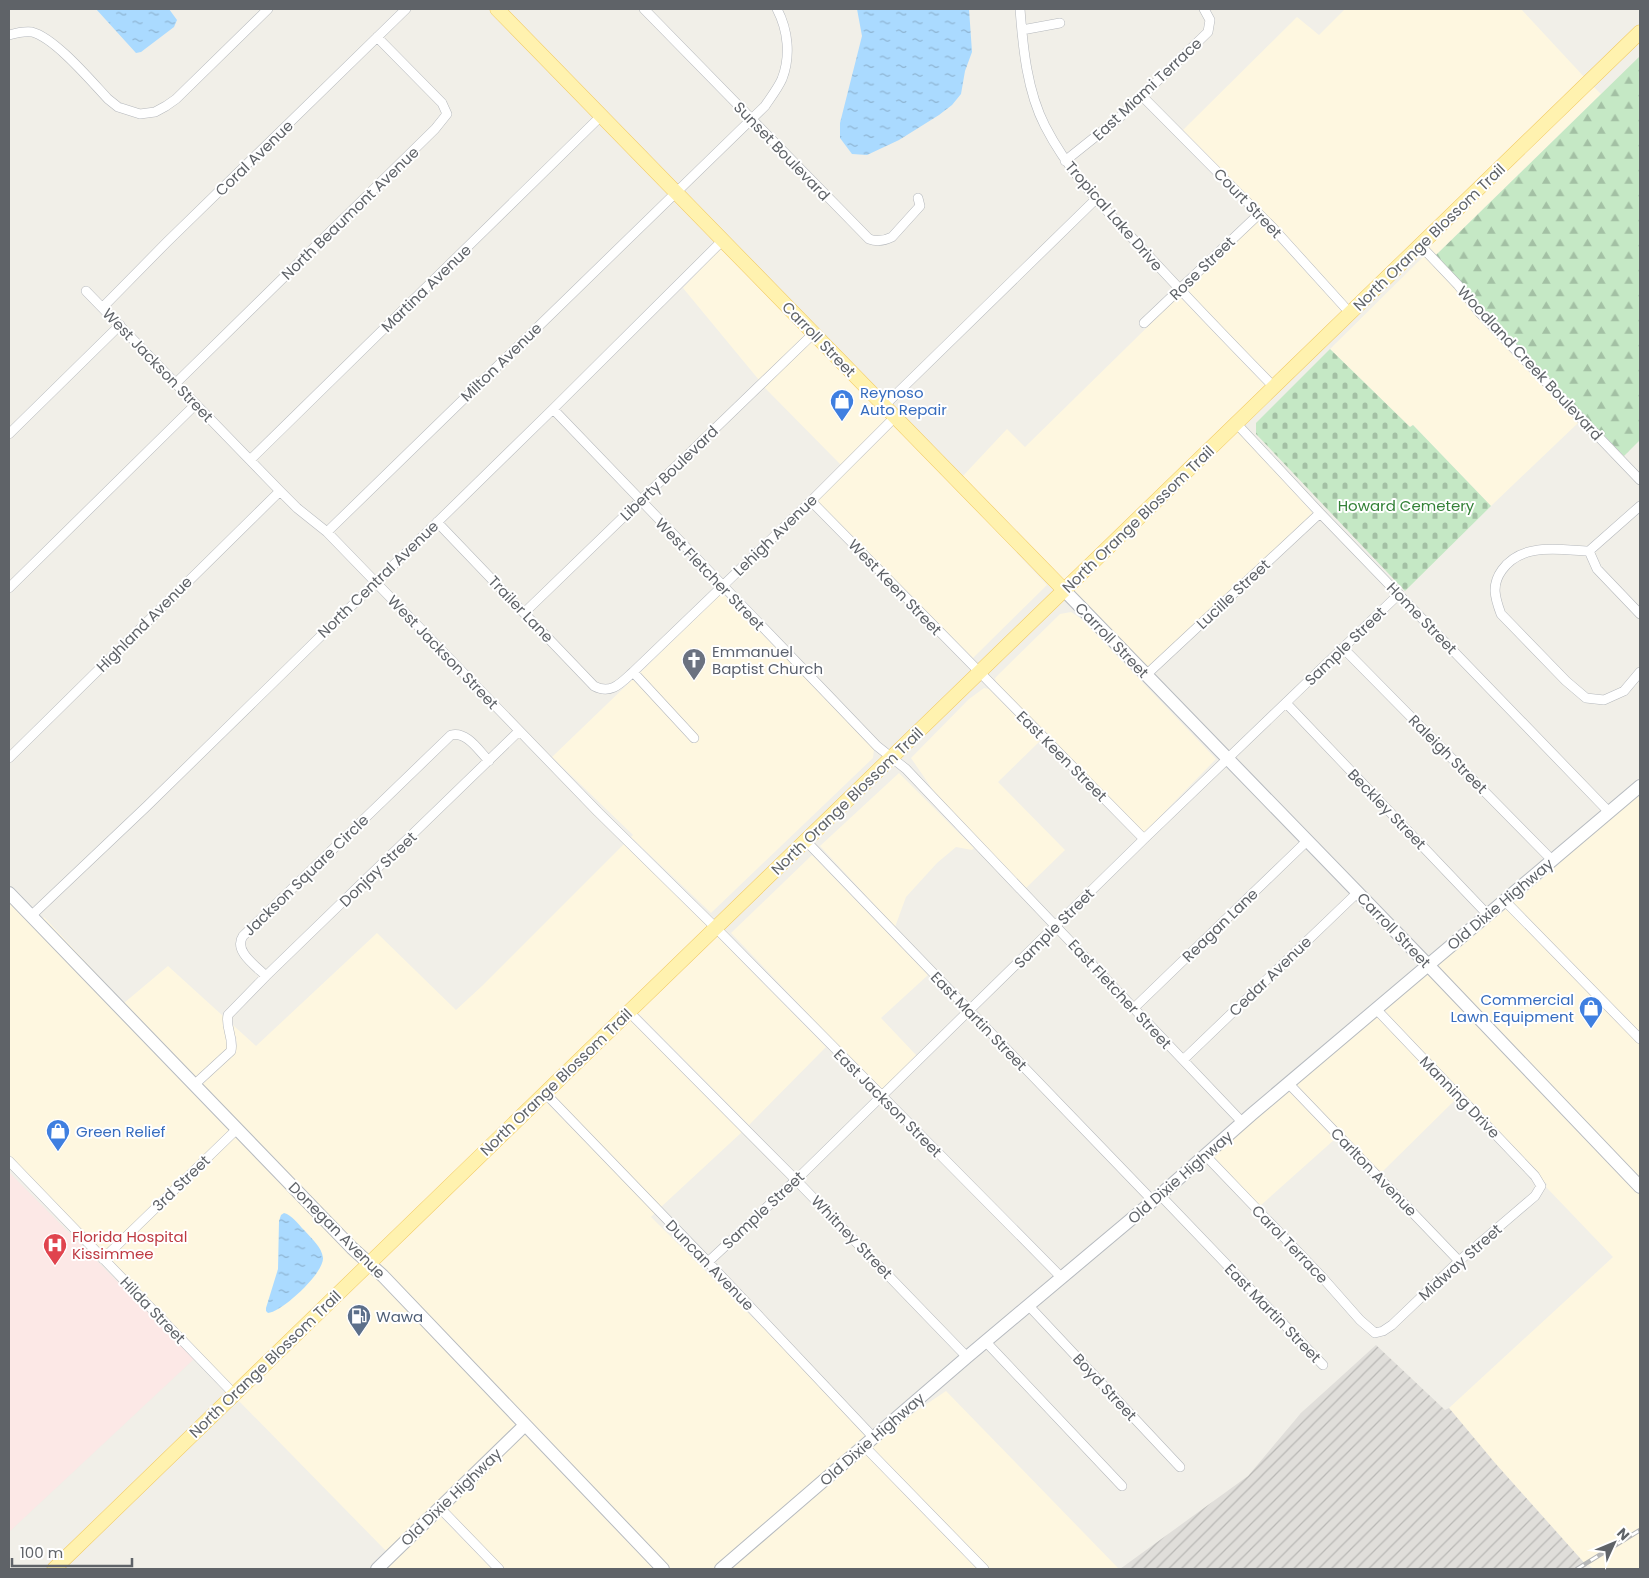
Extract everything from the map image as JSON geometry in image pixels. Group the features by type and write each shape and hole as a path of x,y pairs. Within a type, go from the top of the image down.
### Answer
{"main road":[{"name":"Carroll Street","path":"498,9 1064,590"},
{"name":"North Orange Blossom Trail","path":"54,1569 1640,32"}],"street":[{"path":"9,35 19,32 32,32 54,44 108,99 118,107 140,114 154,112 176,99 268,9"},
{"name":"Coral Avenue","path":"103,307 406,9"},
{"name":"Sunset Boulevard","path":"644,9 868,239 875,242 892,237 920,206 918,198"},
{"path":"675,192 751,120 764,106 782,79 787,63 786,34 783,19 778,9"},
{"name":"Tropical Lake Drive","path":"1020,9 1033,96 1044,125 1065,160 1096,199 1179,289 1274,387"},
{"name":"East Miami Terrace","path":"1065,160 1120,117 1208,32 1210,20 1204,9"},
{"path":"1022,30 1060,22"},
{"name":"North Beaumont Avenue","path":"176,383 435,129 447,114 442,103 377,37"},
{"name":"Court Street","path":"1142,96 1259,214 1350,313"},
{"name":"Martina Avenue","path":"250,460 602,116"},
{"name":"Milton Avenue","path":"327,532 675,192"},
{"path":"884,406 1096,199"},
{"name":"Rose Street","path":"1144,323 1259,214"},
{"name":"North Central Avenue","path":"31,916 147,806 723,240"},
{"name":"Woodland Creek Boulevard","path":"1420,245 1458,285 1478,312 1640,480"},
{"name":"West Jackson Street","path":"86,291 280,491 297,508 327,532 519,731 716,928"},
{"path":"9,434 120,325"},
{"name":"Liberty Boulevard","path":"525,612 814,334"},
{"path":"9,588 196,404"},
{"name":"West Fletcher Street","path":"553,409 722,586 891,758"},
{"name":"Lehigh Avenue","path":"608,690 616,687 633,672 811,501 895,417"},
{"name":"Home Street","path":"1236,423 1320,513 1609,812"},
{"name":"Highland Avenue","path":"9,758 280,491"},
{"name":"West Keen Street","path":"811,501 979,673"},
{"path":"1640,506 1588,551 1536,550 1518,555 1508,562 1495,582 1494,590 1501,614 1566,681 1586,698 1604,700 1624,691 1640,672"},
{"name":"Lucille Street","path":"1146,675 1320,513"},
{"name":"Trailer Lane","path":"437,522 594,686 608,690"},
{"path":"1588,551 1597,569 1640,614"},
{"name":"Carroll Street","path":"1064,590 1428,965 1640,1187"},
{"name":"Sample Street","path":"708,1262 796,1180 1227,758 1399,594"},
{"name":"Raleigh Street","path":"1343,648 1552,860"},
{"path":"633,672 694,738"},
{"name":"East Keen Street","path":"979,673 1144,839"},
{"name":"Beckley Street","path":"1286,703 1488,914"},
{"name":"Donjay Street","path":"266,976 519,731"},
{"name":"Jackson Square Circle","path":"266,976 240,950 240,941 243,936 436,748 451,734 460,734 489,761"},
{"name":"East Fletcher Street","path":"891,758 906,769 1243,1122"},
{"name":"Old Dixie Highway","path":"721,1569 967,1357 1640,786"},
{"name":"East Martin Street","path":"806,841 970,1011 1323,1365"},
{"name":"Reagan Lane","path":"1134,1008 1307,841"},
{"name":"Donegan Avenue","path":"9,893 352,1248 383,1276 663,1569"},
{"name":"Cedar Avenue","path":"1183,1060 1357,893"},
{"path":"1505,901 1640,1039"},
{"name":"East Jackson Street","path":"716,928 1062,1278"},
{"path":"194,1085 231,1051 232,1038 226,1021 228,1015 266,976"},
{"name":"Manning Drive","path":"1377,1010 1535,1176 1541,1186"},
{"name":"Whitney Street","path":"629,1012 796,1180 967,1357"},
{"name":"Carlton Avenue","path":"1289,1084 1459,1261"},
{"name":"Duncan Avenue","path":"545,1093 708,1262 984,1569"},
{"name":"3rd Street","path":"103,1259 237,1129"},
{"name":"Carol Terrace","path":"1205,1155 1360,1320 1375,1333"},
{"name":"Hilda Street","path":"9,1161 234,1394"},
{"name":"Midway Street","path":"1375,1333 1383,1331 1392,1325 1459,1261 1535,1196 1541,1186"},
{"name":"Boyd Street","path":"1029,1306 1180,1468"},
{"path":"986,1342 1122,1486"},
{"name":"Old Dixie Highway","path":"377,1569 525,1425"},
{"path":"440,1508 499,1569"}],"shaded area":[{"path":"1345,9 1521,9 1586,79 1351,307 1277,226 1183,130 1297,17 1319,35"},
{"path":"1592,85 1601,94 1436,255 1426,245"},
{"path":"1258,220 1344,313 1274,381 1186,289"},
{"path":"723,246 807,334 759,380 683,288"},
{"path":"1424,256 1456,290 1475,315 1578,423 1491,506 1413,425 1410,427 1330,349"},
{"path":"1179,296 1267,387 1064,584 961,478 1007,429 1025,447"},
{"path":"813,340 889,417 841,465 764,387"},
{"path":"895,423 1047,585 973,658 817,501"},
{"path":"1236,429 1313,513 1147,669 1070,590"},
{"path":"722,593 874,749 873,758 711,913 631,837 633,835 552,757 633,679 693,743 700,738 640,673"},
{"path":"1071,612 1082,619 1216,759 1144,833 996,683 995,678 1060,614"},
{"path":"984,688 989,689 1040,741 998,782 1065,850 1026,888 937,796 911,758 969,699"},
{"path":"899,773 974,848 972,850 956,847 937,863 906,897 895,927 820,846"},
{"path":"1640,791 1640,1033 1513,903"},
{"path":"624,844 710,928 369,1257 201,1085 234,1054 237,1045 236,1036 228,1037 227,1049 195,1079 37,915 44,917 124,1003 168,966 256,1046 377,933 456,1010"},
{"path":"812,855 928,975 881,1018 917,1056 881,1090 731,933"},
{"path":"9,900 231,1129 103,1253 9,1154"},
{"path":"1506,909 1640,1044 1640,1180 1436,966"},
{"path":"715,934 826,1047 749,1125 636,1011"},
{"path":"1429,972 1640,1193 1640,1569 1593,1569 1589,1565 1587,1566 1495,1463 1449,1408 1613,1257 1546,1187 1547,1184 1538,1172 1384,1010"},
{"path":"1376,1016 1456,1099 1381,1173 1296,1084"},
{"path":"629,1018 742,1132 661,1207 551,1093"},
{"path":"1288,1090 1335,1139 1260,1206 1212,1155"},
{"path":"544,1100 655,1213 651,1217 777,1342 867,1438 715,1569 505,1569 446,1508 525,1432 375,1263"},
{"path":"237,1135 362,1264 234,1388 109,1259"},
{"name":"Florida Hospital Kissimmee","path":"9,1172 194,1359 9,1532"},
{"path":"369,1269 519,1426 388,1553 236,1398"},
{"path":"1376,1345 1445,1410 1449,1408 1495,1463 1587,1566 1581,1569 1120,1569 1248,1476 1301,1413"},
{"path":"946,1391 1118,1568 990,1569 871,1446 891,1428"},
{"path":"864,1452 977,1569 727,1569"},
{"path":"439,1515 492,1569 383,1569"}],"green space":[{"path":"1640,56 1640,440 1624,456 1482,309 1461,282 1436,255"},
{"name":"Howard Cemetery","path":"1330,349 1410,427 1413,425 1491,506 1405,591 1256,434 1256,423"}],"water":[{"path":"96,9 169,9 177,20 174,27 141,52 136,53"},
{"path":"857,9 969,9 972,52 965,71 961,94 952,105 899,140 867,155 852,154 840,138 840,123 862,36"},
{"path":"284,1213 292,1218 313,1239 321,1250 323,1258 317,1273 301,1291 283,1306 268,1313 266,1308 278,1269 279,1221"}],"railway":[{"path":"1577,1569 1640,1530"}],"place":[{"name":"Reynoso Auto Repair","path":"842,422"},
{"name":"Emmanuel Baptist Church","path":"694,681"},
{"name":"Commercial Lawn Equipment","path":"1591,1029"},
{"name":"Green Relief","path":"58,1152"},
{"name":"Florida Hospital Kissimmee","path":"55,1266"},
{"name":"Wawa","path":"359,1337"}]}
